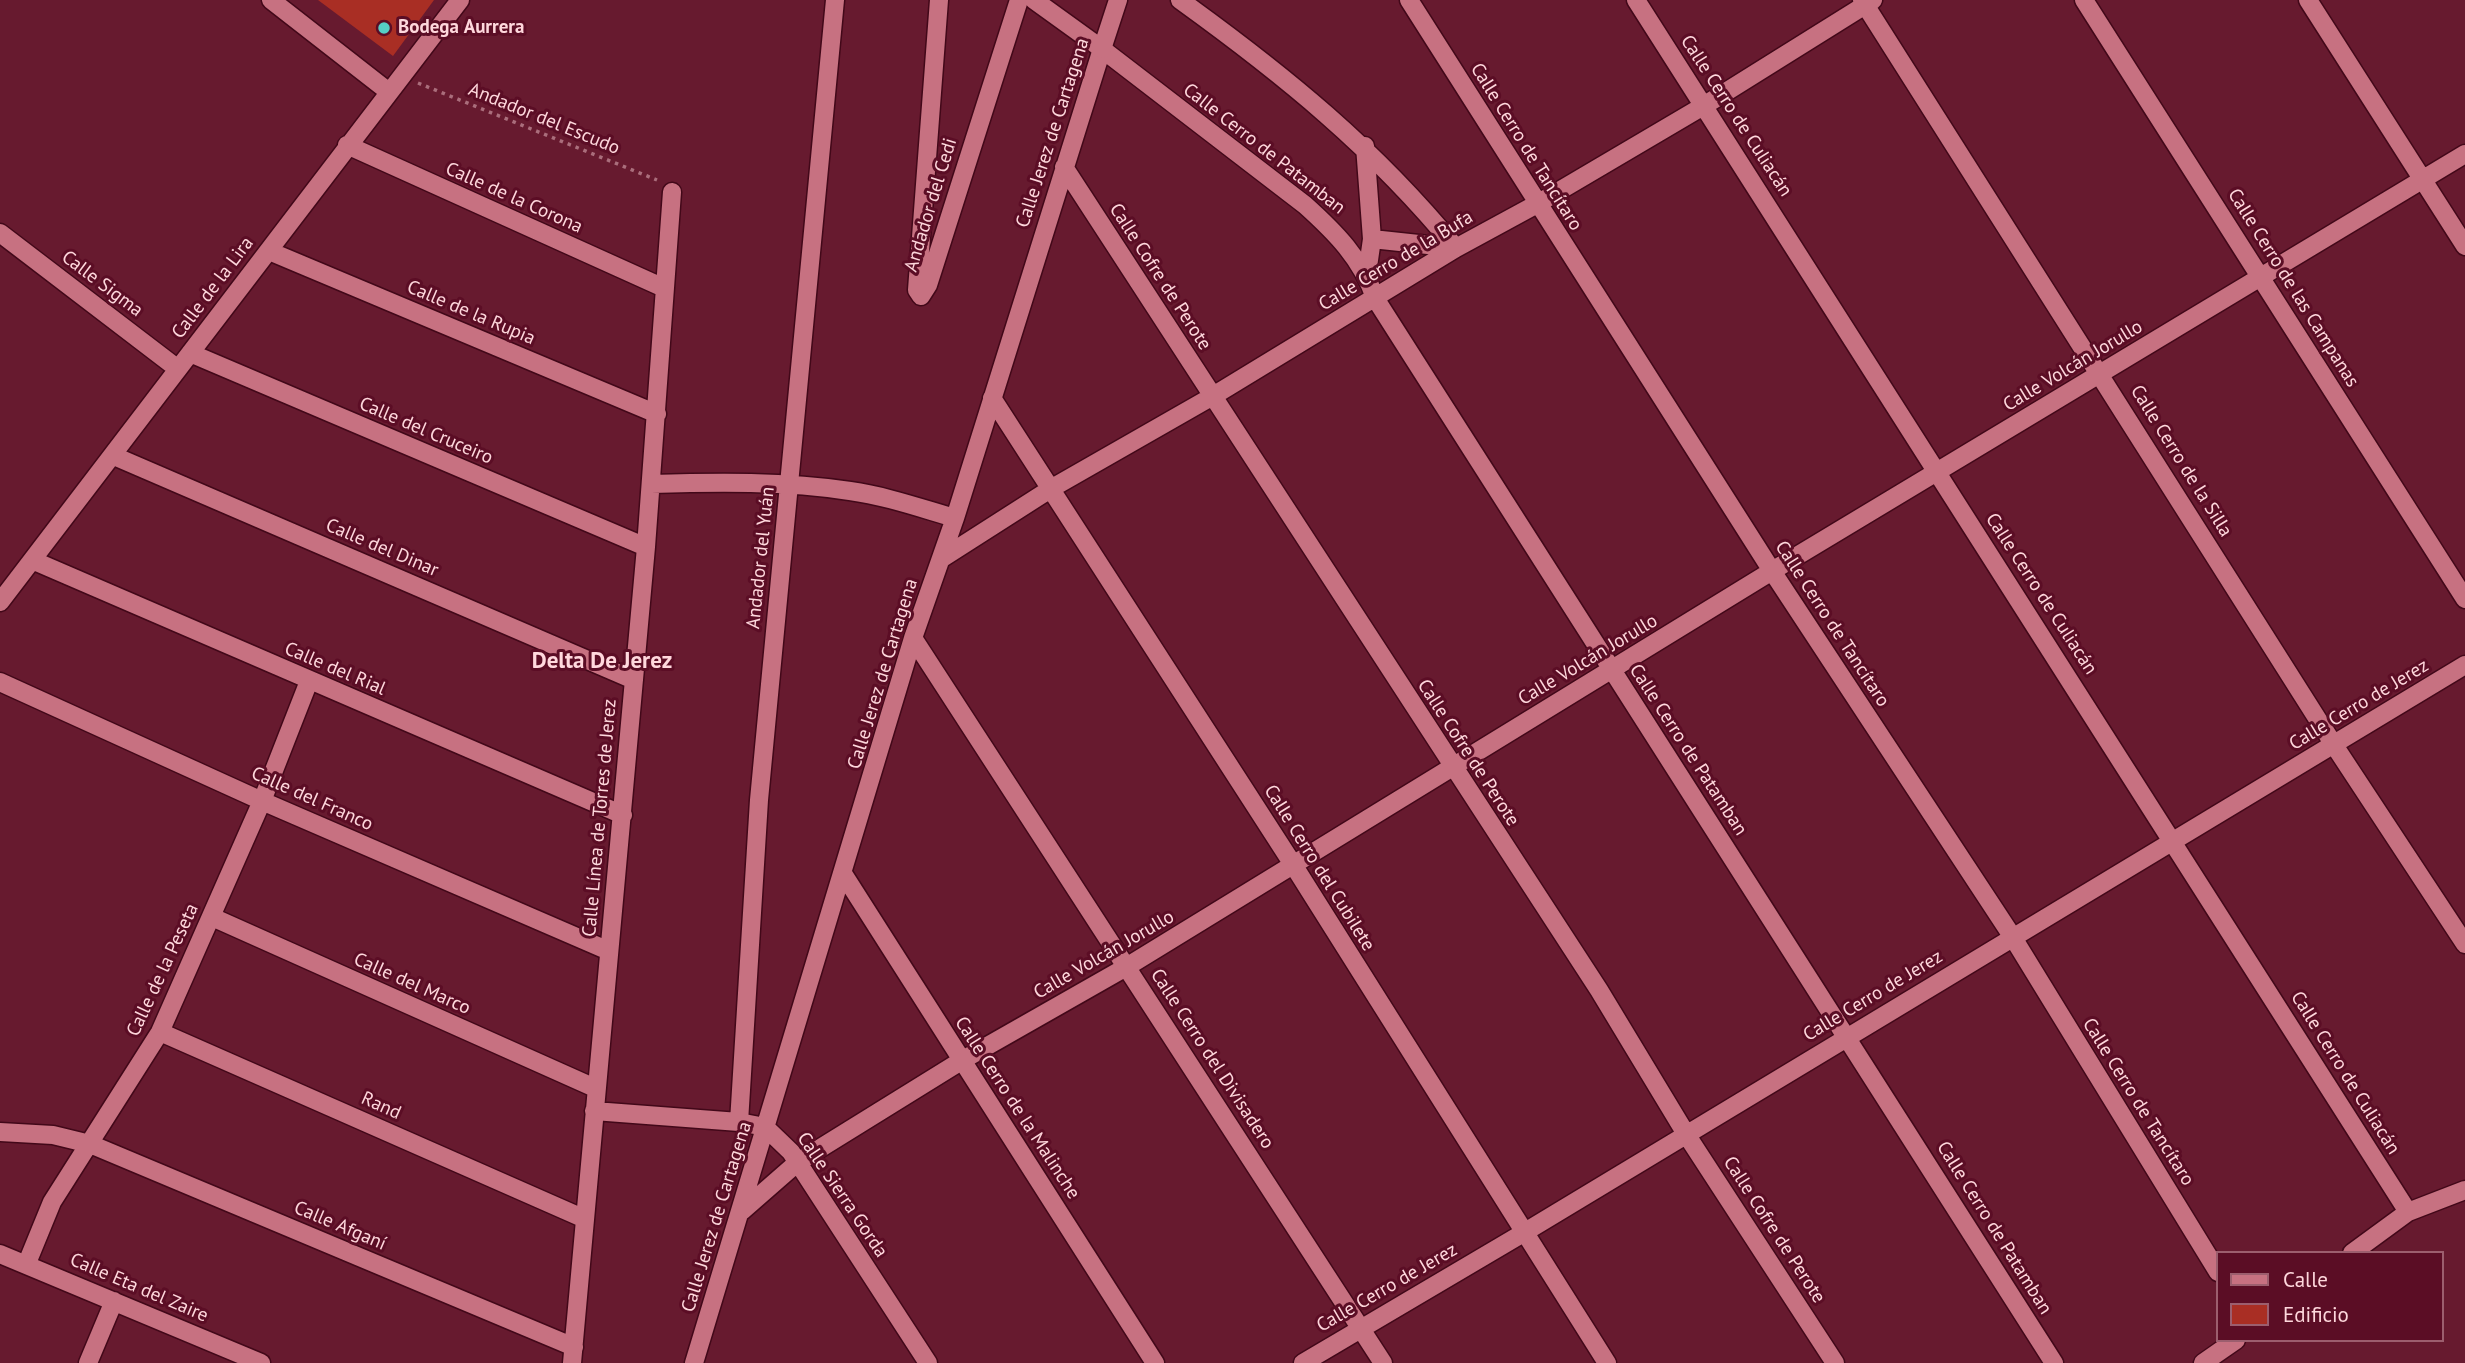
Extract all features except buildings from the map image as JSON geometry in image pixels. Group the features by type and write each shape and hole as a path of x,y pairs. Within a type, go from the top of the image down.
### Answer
{"street":[{"path":"271,0 389,92"},
{"name":"Calle de la Lira","path":"0,602 460,0"},
{"name":"Andador del Yuán","path":"739,1122 759,800 835,0"},
{"name":"Andador del Cedi","path":"939,0 917,293 921,296 928,285 1019,0"},
{"name":"Calle Cerro de Patamban","path":"1034,0 1305,205 1335,233 1367,274 1375,298 2054,1363"},
{"name":"Calle Jerez de Cartagena","path":"694,1363 844,875 913,638 955,518 1118,0"},
{"path":"1180,0 1289,82 1365,146 1414,197 1456,248"},
{"name":"Calle Cerro de Tancítaro","path":"1409,0 1772,571 2012,936 2216,1269"},
{"name":"Calle Cerro de Culiacán","path":"1636,0 2175,841 2408,1212"},
{"name":"Calle Cerro de las Campanas","path":"2084,0 2465,599"},
{"path":"2308,0 2465,246"},
{"name":"Calle Cerro de la Bufa","path":"941,559 1052,488 1213,396 1456,248 1537,204 1705,104 1867,2"},
{"name":"Calle Cerro de la Silla","path":"1867,2 2334,745 2465,944"},
{"name":"Calle de la Corona","path":"347,145 664,288"},
{"path":"1365,146 1371,239 1367,274"},
{"name":"Calle Volcán Jorullo","path":"740,1212 798,1162 961,1061 1128,966 1294,866 1772,571 2465,154"},
{"name":"Calle Cofre de Perote","path":"1064,167 1451,767 1599,990 1686,1134 1835,1363"},
{"name":"Calle Línea de Torres de Jerez","path":"573,1355 595,1088 623,815 646,547 672,192"},
{"name":"Calle Sigma","path":"0,233 178,369"},
{"path":"1371,239 1456,248"},
{"name":"Calle de la Rupia","path":"268,251 657,414"},
{"name":"Calle del Cruceiro","path":"190,353 646,547"},
{"name":"Calle Cerro del Cubilete","path":"992,398 1294,866 1607,1363"},
{"name":"Calle del Dinar","path":"114,456 634,680"},
{"path":"651,484 790,486 850,491 895,500 955,518"},
{"name":"Calle del Rial","path":"32,560 623,815"},
{"name":"Calle Cerro del Divisadero","path":"913,638 1383,1363"},
{"name":"Calle Cerro de Jerez","path":"1303,1363 2465,665"},
{"name":"Calle de la Peseta","path":"27,1263 52,1202 160,1032 262,801 310,681"},
{"name":"Calle del Franco","path":"0,682 262,801 609,951"},
{"name":"Calle Cerro de la Malinche","path":"844,875 1155,1363"},
{"name":"Calle del Marco","path":"212,917 595,1088"},
{"name":"Rand","path":"160,1032 585,1219"},
{"path":"594,1111 739,1122 765,1127"},
{"name":"Calle Sierra Gorda","path":"765,1127 798,1162 928,1363"},
{"name":"Calle Afganí","path":"0,1132 53,1135 90,1144 573,1355"},
{"path":"2355,1251 2408,1212 2465,1190"},
{"name":"Calle Eta del Zaire","path":"0,1255 27,1263 234,1357 261,1363"},
{"path":"88,1363 114,1301"},
{"path":"2203,1363 2233,1342"}],"path":[{"name":"Andador del Escudo","path":"401,77 653,177 672,192"}],"place":[{"name":"Bodega Aurrera","path":"384,28"}],"district":[{"name":"Delta De Jerez","path":"602,661"}]}
